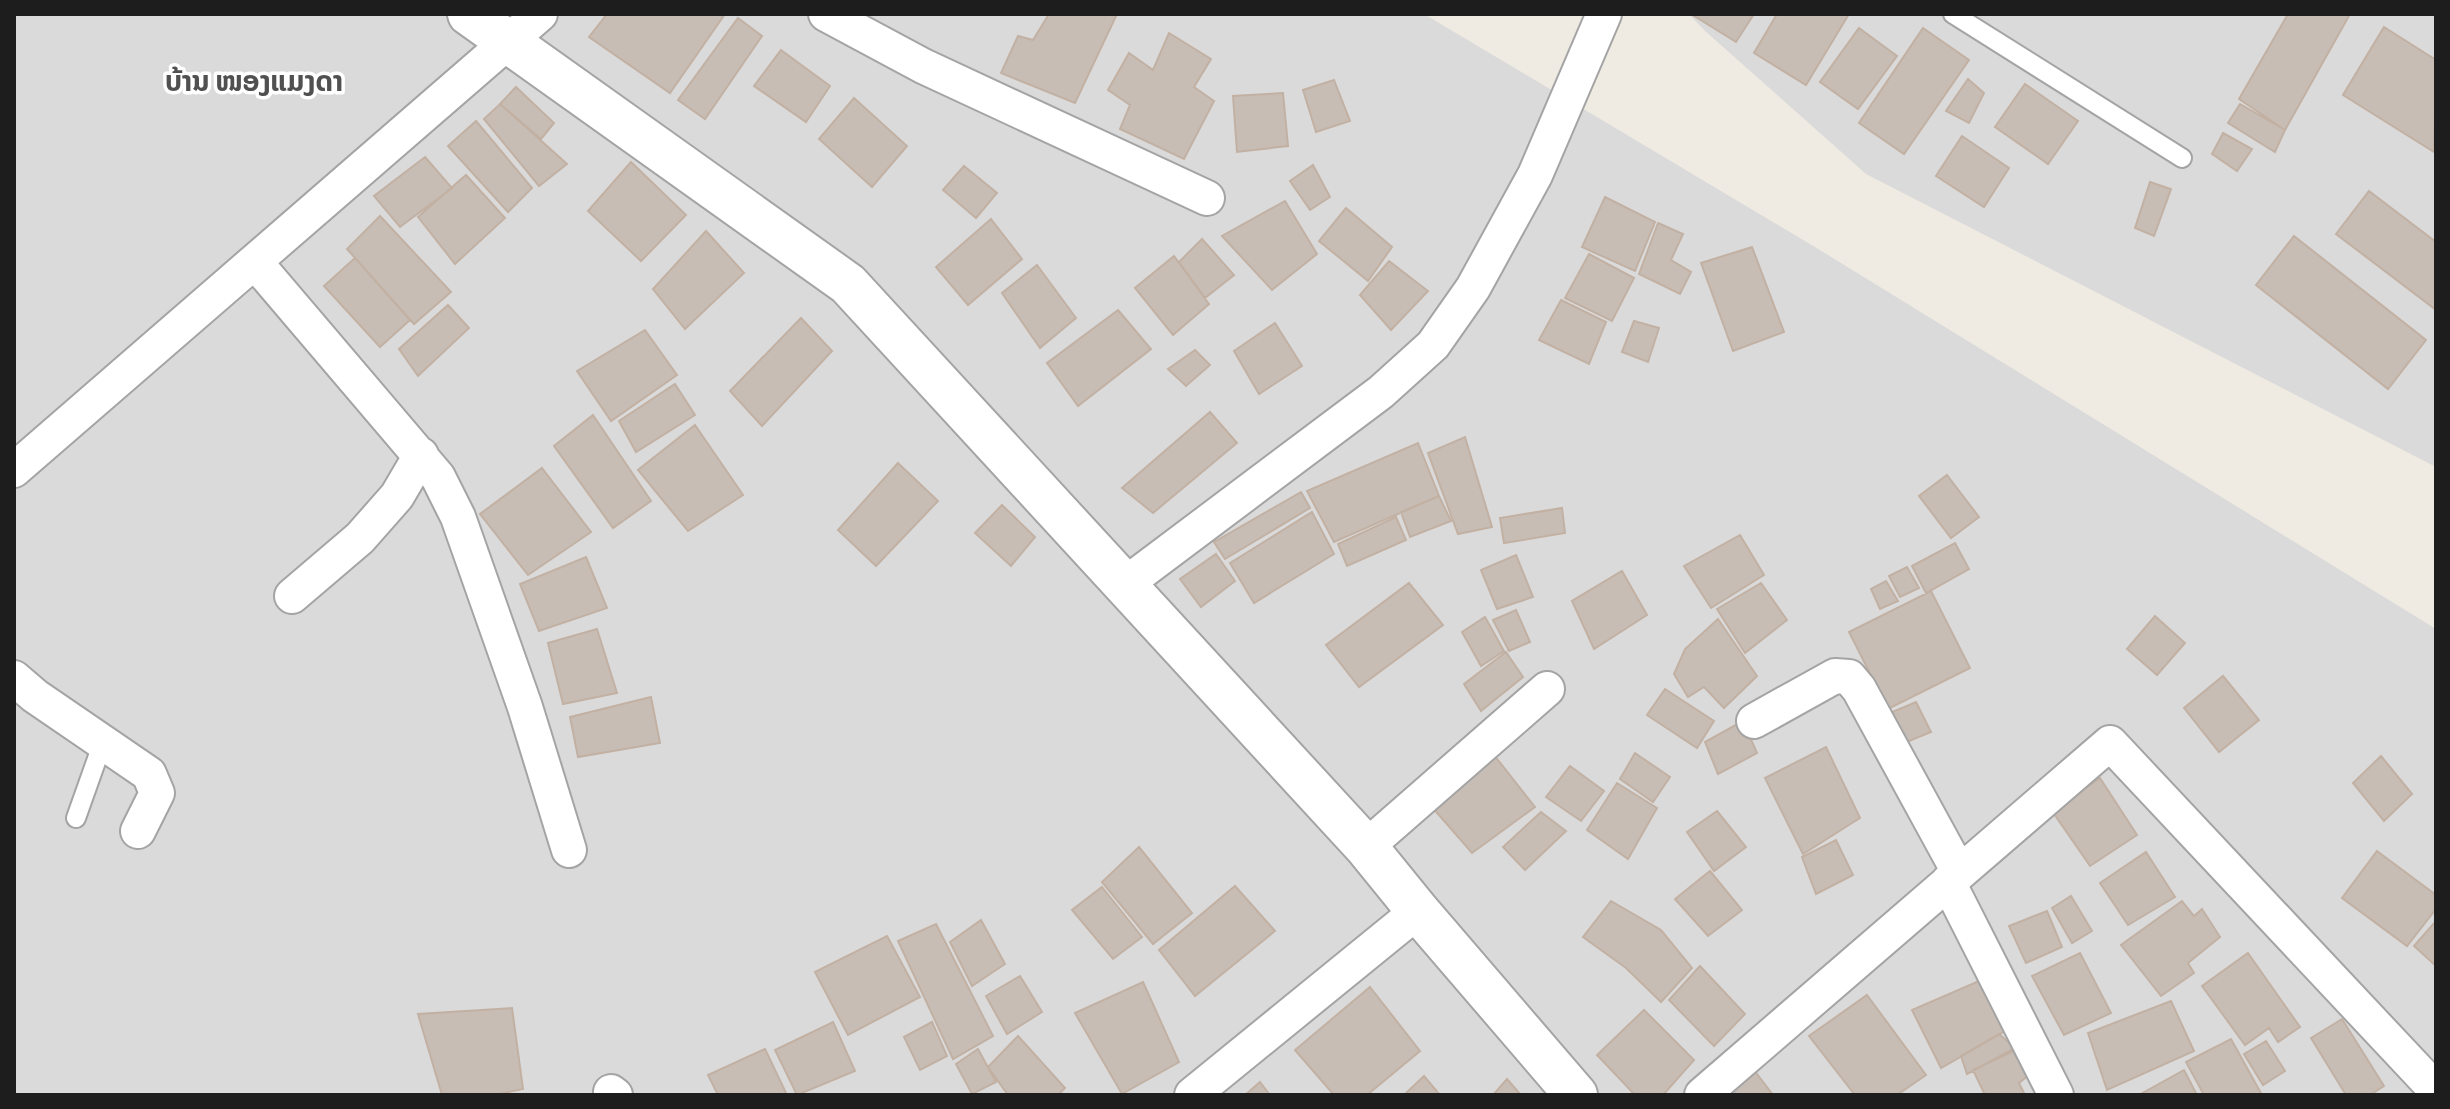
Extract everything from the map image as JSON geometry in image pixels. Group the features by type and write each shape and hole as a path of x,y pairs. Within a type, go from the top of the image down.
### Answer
{"street":[{"path":"469,14 848,284 1366,847 1576,1095"},
{"path":"14,470 540,14"},
{"path":"826,14 923,66 1207,198"},
{"path":"1124,585 1381,392 1433,345 1473,288 1535,175 1604,14"},
{"path":"255,262 438,477 458,517 525,707 569,850"},
{"path":"292,596 360,538 397,496 421,455"},
{"path":"1754,721 1835,676 1849,677 1859,689 1953,877 2056,1095"},
{"path":"14,678 35,696 149,774 157,793 138,831"},
{"path":"1366,847 1547,689"},
{"path":"1702,1095 2110,743 2436,1089 2425,1095"},
{"path":"1192,1095 1418,911"}],"lane":[{"path":"1953,14 2182,158"},
{"path":"76,818 103,742"}],"shaded area":[{"path":"14,14 1424,14 1815,247 2436,629 2436,1095 14,1095"},
{"path":"1689,14 2436,14 2436,467 1866,174"}],"building":[{"path":"607,14 725,14 670,93 589,37"},
{"path":"1049,14 1117,14 1075,103 1001,73 1018,36 1033,40"},
{"path":"1691,14 1754,14 1736,42"},
{"path":"1777,14 1849,14 1806,85 1754,53"},
{"path":"2288,14 2350,14 2285,130 2239,99"},
{"path":"738,18 762,36 705,119 678,100"},
{"path":"2384,27 2436,60 2434,152 2343,95"},
{"path":"1859,28 1897,56 1858,109 1820,82"},
{"path":"1923,28 1969,60 1904,154 1859,123"},
{"path":"1169,33 1211,59 1194,87 1214,101 1184,159 1120,129 1130,105 1108,90 1129,53 1153,70"},
{"path":"781,50 830,86 806,122 754,86"},
{"path":"1968,79 1984,93 1969,123 1946,111"},
{"path":"1334,80 1350,121 1316,132 1303,90"},
{"path":"2025,84 2078,121 2048,164 1995,127"},
{"path":"516,87 554,123 541,139 500,104"},
{"path":"1283,93 1288,146 1237,152 1233,96"},
{"path":"854,98 907,146 872,187 819,139"},
{"path":"500,104 567,164 539,186 484,119"},
{"path":"2240,104 2285,130 2275,152 2228,123"},
{"path":"476,121 532,188 508,212 448,146"},
{"path":"2223,133 2252,149 2237,171 2212,154"},
{"path":"1962,136 2009,168 1984,207 1936,176"},
{"path":"425,157 452,188 400,227 374,196"},
{"path":"631,162 686,215 641,261 588,211"},
{"path":"1313,165 1330,197 1310,210 1290,181"},
{"path":"964,166 997,193 976,218 943,190"},
{"path":"466,175 505,218 455,264 418,217"},
{"path":"2150,182 2171,189 2154,236 2135,228"},
{"path":"2369,191 2436,242 2436,310 2336,234"},
{"path":"1605,197 1655,222 1635,271 1582,247"},
{"path":"1285,201 1317,254 1272,290 1222,236"},
{"path":"1346,208 1392,247 1368,281 1319,241"},
{"path":"380,216 451,292 414,324 347,249"},
{"path":"991,219 1022,259 968,305 936,267"},
{"path":"1658,223 1683,234 1671,260 1691,272 1680,294 1639,274"},
{"path":"706,231 744,273 685,329 653,289"},
{"path":"2294,236 2426,340 2388,389 2256,285"},
{"path":"1202,239 1234,275 1205,298 1179,262"},
{"path":"1752,247 1784,332 1733,351 1701,263"},
{"path":"1589,254 1634,278 1612,321 1565,298"},
{"path":"1174,256 1209,304 1173,335 1135,288"},
{"path":"355,258 410,320 380,347 324,286"},
{"path":"1389,261 1428,291 1391,330 1360,295"},
{"path":"1037,265 1076,318 1040,348 1002,293"},
{"path":"1561,300 1606,322 1589,364 1539,340"},
{"path":"448,305 469,328 418,376 399,349"},
{"path":"1118,310 1151,349 1078,406 1047,363"},
{"path":"801,318 832,351 762,426 730,391"},
{"path":"1634,321 1659,328 1648,362 1622,352"},
{"path":"1275,323 1302,366 1259,394 1234,351"},
{"path":"645,330 677,375 611,421 577,371"},
{"path":"1195,350 1210,365 1186,386 1168,369"},
{"path":"675,384 695,415 636,452 619,421"},
{"path":"1210,412 1237,443 1153,513 1122,488"},
{"path":"593,415 651,501 613,528 554,446"},
{"path":"695,425 743,495 688,531 638,470"},
{"path":"1465,437 1492,527 1458,534 1428,453"},
{"path":"1418,443 1439,496 1334,542 1307,491"},
{"path":"898,463 938,501 876,566 838,530"},
{"path":"542,468 591,532 528,575 480,514"},
{"path":"1947,475 1979,517 1951,538 1919,496"},
{"path":"1301,492 1310,508 1225,559 1214,542"},
{"path":"1439,496 1451,521 1410,537 1401,512"},
{"path":"1002,505 1035,537 1011,566 975,533"},
{"path":"1562,508 1565,533 1504,543 1500,518"},
{"path":"1312,512 1334,554 1254,603 1230,563"},
{"path":"1396,517 1406,540 1347,566 1338,544"},
{"path":"1740,535 1764,575 1711,608 1684,566"},
{"path":"1955,543 1969,569 1926,593 1912,566"},
{"path":"1216,554 1235,581 1201,607 1180,579"},
{"path":"1516,555 1533,597 1497,609 1481,570"},
{"path":"586,557 607,608 539,631 520,584"},
{"path":"1907,567 1919,588 1900,597 1889,576"},
{"path":"1622,571 1647,615 1594,649 1572,601"},
{"path":"1886,581 1898,601 1880,609 1871,589"},
{"path":"1409,583 1443,625 1359,687 1326,645"},
{"path":"1761,583 1787,620 1745,653 1717,609"},
{"path":"1931,591 1970,668 1888,709 1849,632"},
{"path":"1516,610 1530,642 1509,651 1493,620"},
{"path":"2155,616 2185,643 2157,675 2127,649"},
{"path":"1485,617 1504,651 1481,666 1462,632"},
{"path":"1718,619 1757,676 1724,708 1704,687 1688,697 1674,674 1685,649"},
{"path":"597,629 617,693 563,704 548,643"},
{"path":"1506,652 1523,677 1481,711 1464,684"},
{"path":"2223,676 2259,720 2219,752 2184,708"},
{"path":"1665,689 1714,721 1697,748 1647,715"},
{"path":"651,697 660,743 578,757 570,717"},
{"path":"1916,702 1931,732 1897,746 1883,716"},
{"path":"1743,721 1757,753 1718,774 1705,742"},
{"path":"1826,747 1860,818 1803,854 1765,778"},
{"path":"1635,753 1670,777 1653,802 1620,779"},
{"path":"1494,755 1535,807 1472,853 1432,807"},
{"path":"2381,756 2412,794 2384,821 2353,783"},
{"path":"1570,766 1604,791 1581,821 1546,797"},
{"path":"2100,778 2137,835 2090,866 2052,811"},
{"path":"1617,783 1657,808 1628,859 1587,830"},
{"path":"1717,811 1746,847 1714,871 1687,832"},
{"path":"1541,812 1566,831 1525,870 1503,847"},
{"path":"1836,840 1853,875 1816,894 1802,857"},
{"path":"1139,847 1192,913 1153,944 1102,882"},
{"path":"2377,851 2436,895 2436,909 2407,946 2342,898"},
{"path":"2146,852 2175,897 2128,925 2100,883"},
{"path":"1710,871 1742,910 1708,936 1675,899"},
{"path":"1235,886 1275,931 1195,996 1159,950"},
{"path":"1102,887 1142,937 1113,959 1072,910"},
{"path":"2071,896 2092,931 2072,943 2052,908"},
{"path":"1611,901 1661,930 1692,968 1661,1002 1626,968 1583,937"},
{"path":"2182,901 2194,916 2202,909 2220,937 2188,963 2194,973 2161,996 2121,945"},
{"path":"2047,911 2062,947 2026,963 2009,926"},
{"path":"981,920 1005,964 972,986 950,942"},
{"path":"2436,921 2436,966 2414,946"},
{"path":"936,924 993,1036 953,1059 898,941"},
{"path":"887,936 920,997 848,1035 815,972"},
{"path":"2080,953 2111,1013 2064,1035 2032,976"},
{"path":"2248,953 2300,1027 2278,1042 2269,1028 2245,1045 2202,986"},
{"path":"1700,966 1745,1014 1714,1046 1669,1000"},
{"path":"1020,976 1042,1012 1007,1034 986,996"},
{"path":"1979,981 2007,1030 1941,1068 1912,1010"},
{"path":"1143,982 1179,1062 1122,1094 1075,1013"},
{"path":"1370,987 1420,1051 1367,1095 1334,1095 1295,1050"},
{"path":"1867,995 1926,1075 1897,1095 1855,1095 1809,1036"},
{"path":"2171,1001 2194,1051 2107,1090 2088,1033"},
{"path":"512,1008 523,1089 494,1095 442,1095 418,1014"},
{"path":"1644,1010 1694,1060 1663,1095 1635,1095 1597,1055"},
{"path":"2342,1019 2384,1086 2370,1095 2346,1095 2311,1038"},
{"path":"833,1022 855,1071 797,1095 775,1050"},
{"path":"932,1022 947,1056 920,1070 904,1037"},
{"path":"1999,1034 2015,1048 1967,1074 1961,1056"},
{"path":"1018,1036 1065,1088 1058,1095 1008,1095 988,1067"},
{"path":"2231,1039 2262,1095 2204,1095 2186,1062"},
{"path":"2266,1041 2285,1071 2263,1085 2244,1054"},
{"path":"765,1049 787,1095 718,1095 708,1075"},
{"path":"978,1049 996,1082 972,1094 956,1064"},
{"path":"2018,1049 2030,1074 2019,1083 2025,1095 1985,1095 1973,1070"},
{"path":"1754,1070 1773,1095 1720,1095"},
{"path":"2184,1070 2197,1095 2139,1095"},
{"path":"1424,1076 1440,1095 1404,1095"},
{"path":"1507,1079 1521,1095 1493,1095"},
{"path":"1260,1082 1270,1095 1245,1095"}],"district":[{"name":"ບ້ານ ໜອງແມງດາ","path":"254,81"}]}
